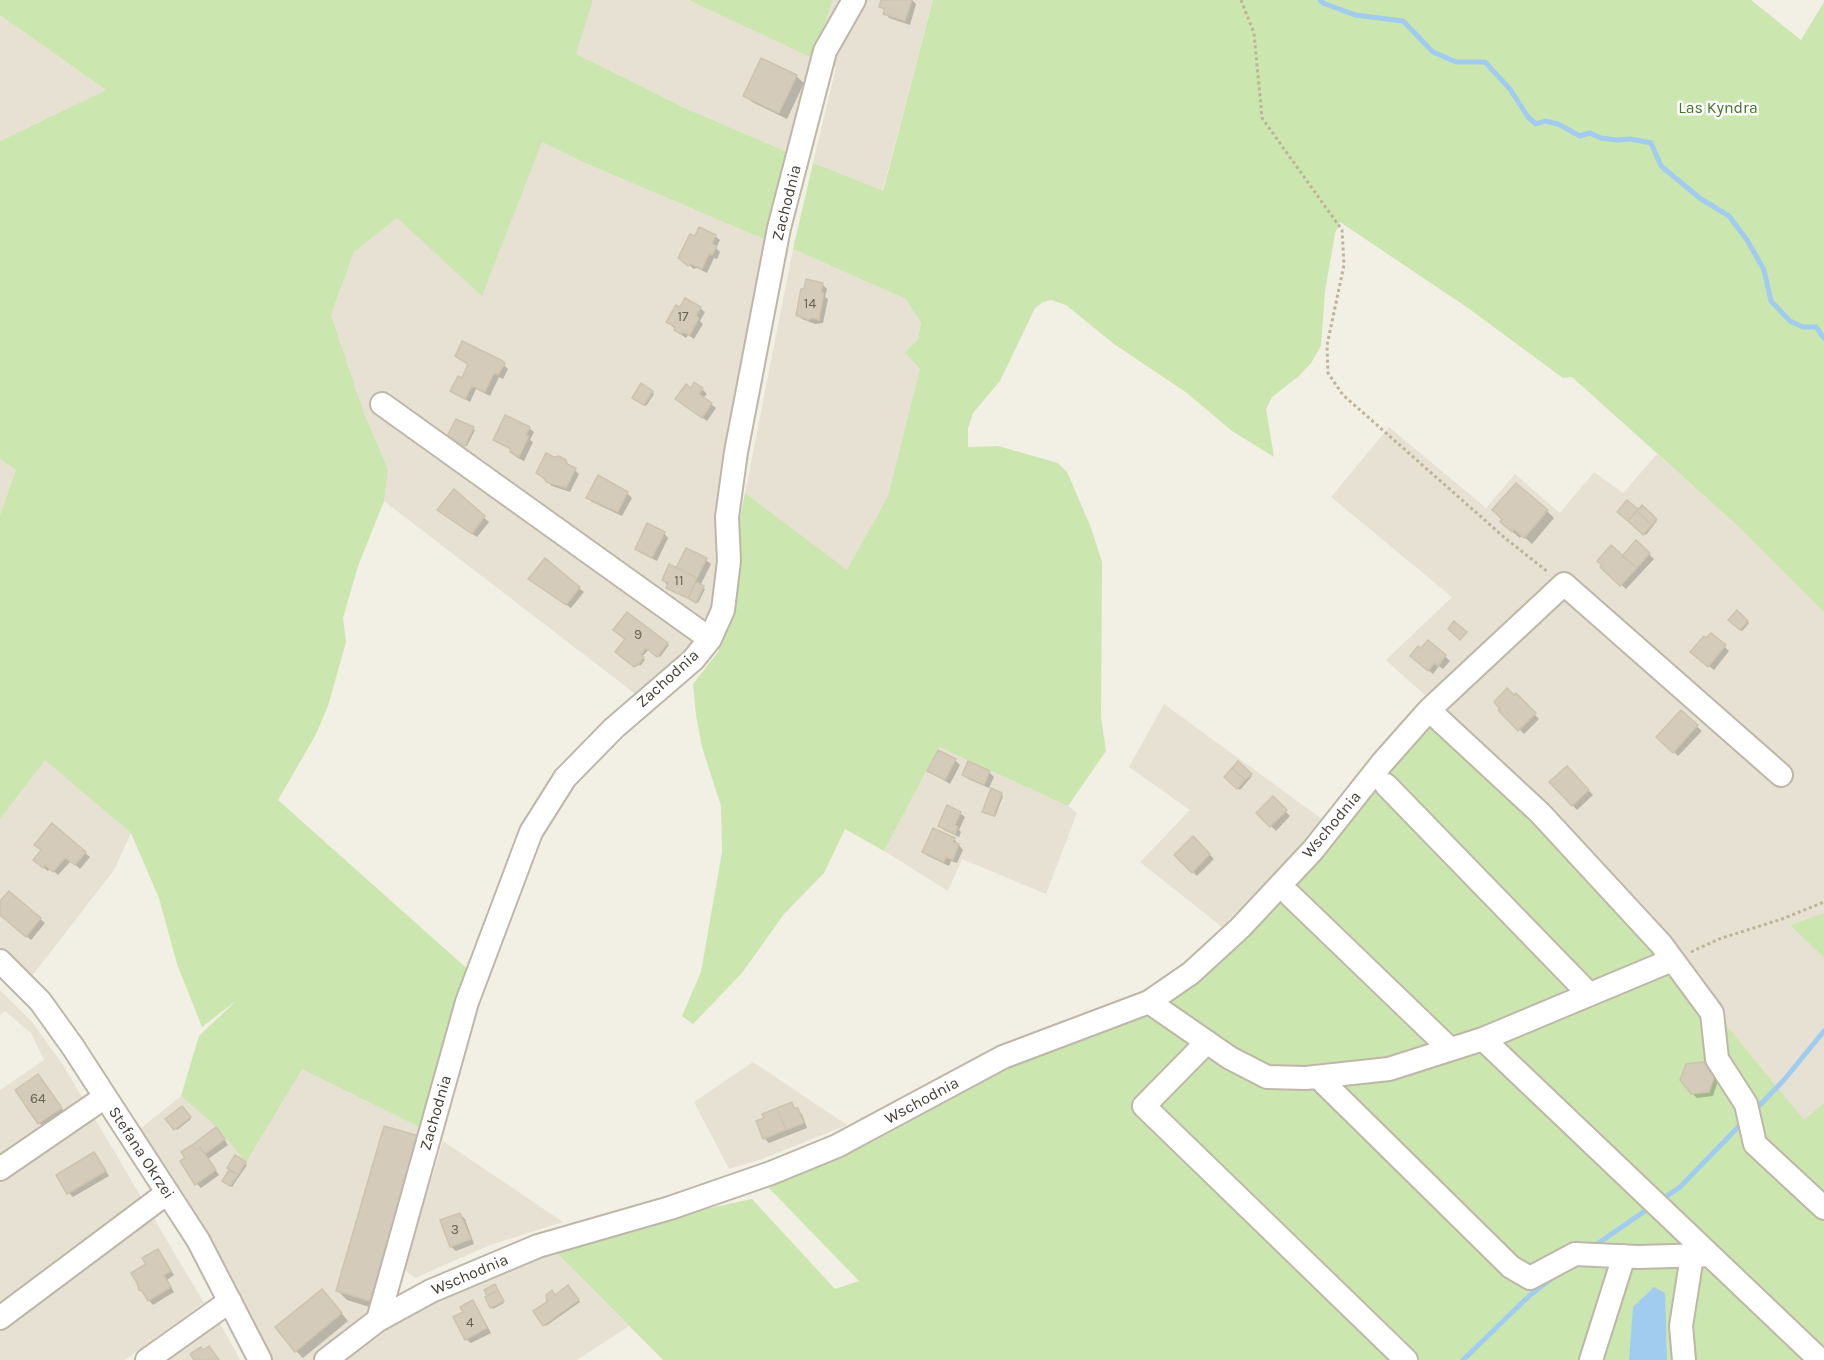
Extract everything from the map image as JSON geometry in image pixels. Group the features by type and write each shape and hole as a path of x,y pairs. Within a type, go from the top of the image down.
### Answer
{"street":[{"name":"Zachodnia","path":"378,1320 467,1002 531,832 565,777 614,728 693,660 710,639 723,610 729,561 727,517 736,452 779,228 825,51 854,0"},
{"path":"382,404 710,639"},
{"name":"Wschodnia","path":"326,1360 378,1320 430,1291 538,1246 670,1208 771,1173 837,1146 1003,1057 1149,1002 1191,973 1240,928 1313,850 1382,763 1429,710 1564,584"},
{"path":"1564,584 1781,775"},
{"path":"1429,710 1540,813 1661,944 1712,1013 1717,1059 1746,1104 1755,1144 1824,1208"},
{"path":"1386,785 1589,994"},
{"path":"1290,896 1450,1049"},
{"path":"1149,1002 1230,1058 1267,1077 1318,1077 1389,1069 1483,1039 1672,960"},
{"name":"Stefana Okrzei","path":"0,961 40,1001 73,1047 198,1240 260,1360"},
{"path":"1483,1039 1700,1256 1820,1360"},
{"path":"1207,1042 1144,1106 1406,1360"},
{"path":"1318,1077 1511,1267 1530,1278 1575,1254 1700,1256"},
{"path":"0,1169 105,1097"},
{"path":"0,1318 167,1193"},
{"path":"1591,1360 1624,1256"},
{"path":"1684,1360 1681,1326 1700,1256"},
{"path":"147,1360 230,1301"}],"path":[{"path":"1241,0 1254,33 1262,118 1342,230 1344,265 1327,345 1328,373 1343,395 1505,538 1564,584"},
{"path":"1672,960 1719,939 1782,919 1824,902"}],"shaded area":[{"path":"593,0 688,0 813,57 833,0 933,0 882,192 813,163 836,67 813,58 792,154 687,109 575,54"},
{"path":"0,15 106,90 0,141"},
{"path":"542,142 585,163 773,243 718,589 699,642 642,699 384,501 388,469 364,413 331,315 354,252 397,218 482,295"},
{"path":"793,249 906,299 921,323 918,339 905,353 920,369 888,496 847,571 745,493"},
{"path":"1389,427 1486,508 1515,474 1560,513 1594,472 1623,493 1657,454 1741,529 1824,612 1824,913 1790,925 1824,958 1824,1103 1804,1121 1714,1010 1439,708 1386,660 1452,597 1331,497"},
{"path":"0,459 16,470 0,515"},
{"path":"1164,704 1322,819 1294,852 1222,927 1140,862 1190,810 1129,767"},
{"path":"939,747 1068,806 1077,813 1046,894 962,859 948,891 884,851"},
{"path":"45,759 131,833 114,870 32,976 0,948 0,819"},
{"path":"0,990 32,1022 63,1065 204,1303 125,1360 0,1360 0,1090 44,1060 31,1033 5,1011 0,1015"},
{"path":"753,1062 847,1125 762,1159 729,1169 694,1102"},
{"path":"302,1069 425,1130 374,1315 317,1360 270,1360 198,1218 140,1129 181,1096 210,1119"},
{"path":"443,1141 563,1222 490,1245 415,1278 404,1269"},
{"path":"555,1251 629,1326 577,1360 338,1360 370,1334 441,1293"},
{"path":"217,1318 240,1360 149,1360"}],"green space":[{"path":"0,0 593,0 576,54 687,109 792,154 773,243 585,163 542,142 482,296 397,218 354,252 331,315 364,413 388,469 384,501 358,566 343,618 346,642 328,706 315,736 278,800 473,974 425,1130 302,1069 246,1162 216,1126 181,1096 199,1036 237,1000 202,1027 177,964 159,898 131,833 45,760 0,819 0,515 16,470 0,459 0,141 106,90 0,15"},
{"path":"688,0 833,0 813,58"},
{"name":"Las Kyndra","path":"933,0 1751,0 1801,40 1824,2 1824,612 1741,529 1572,377 1563,378 1468,308 1340,222 1335,234 1325,291 1321,346 1311,363 1299,376 1272,397 1266,409 1274,457 1232,431 1187,393 1114,344 1066,305 1051,300 1043,302 1035,308 1000,381 973,413 968,428 968,447 998,446 1058,463 1067,472 1090,525 1102,562 1101,717 1106,751 1068,806 939,747 884,851 845,829 824,873 784,914 742,973 693,1024 682,1016 701,972 722,852 721,806 702,747 693,684 718,652 738,592 740,518 745,493 847,570 888,496 920,369 905,353 918,339 921,323 906,299 793,249 813,163 883,191"},
{"path":"1439,708 1714,1010 1804,1120 1824,1103 1824,1360 663,1360 555,1251 659,1219 752,1199 835,1289 859,1281 766,1185 865,1146 1054,1044 1168,995"},
{"path":"1824,913 1824,958 1790,925"}],"water":[{"path":"1654,1287 1665,1293 1667,1360 1629,1360 1633,1307"}],"building":[{"path":"881,0 912,0 905,21 883,14 885,9 879,7"},
{"path":"761,58 797,75 779,113 743,96"},
{"path":"699,227 716,235 712,244 717,246 712,255 709,254 702,269 691,264 688,266 678,258 690,234 695,236"},
{"path":"806,279 823,283 821,293 824,293 819,320 812,318 809,320 796,315 801,289 804,289"},
{"path":"685,298 701,307 696,316 699,318 690,335 683,332 681,334 666,322 676,305 680,307"},
{"path":"462,341 505,363 498,375 494,373 485,392 472,386 465,399 450,391 458,376 462,378 468,364 455,356"},
{"path":"694,382 703,388 699,394 712,403 702,418 675,399 686,384 691,388"},
{"path":"641,383 653,391 644,405 632,398"},
{"path":"505,415 530,427 526,435 529,436 519,457 510,452 511,449 493,440"},
{"path":"456,419 474,427 465,446 447,436"},
{"path":"546,453 554,457 559,456 566,460 567,464 576,468 566,488 546,482 536,473"},
{"path":"598,475 628,492 618,512 586,498"},
{"path":"1516,483 1548,510 1524,538 1514,529 1512,532 1500,522 1502,519 1492,510"},
{"path":"454,489 485,516 472,534 437,510"},
{"path":"1627,500 1638,509 1628,521 1617,512"},
{"path":"1642,505 1657,519 1652,525 1637,511"},
{"path":"1637,511 1652,525 1643,535 1628,521"},
{"path":"647,523 665,532 652,558 635,549"},
{"path":"1636,540 1650,553 1637,568 1622,556"},
{"path":"1611,545 1637,568 1620,586 1600,567 1602,565 1597,561"},
{"path":"686,548 707,558 697,578 676,568"},
{"path":"545,558 580,587 566,605 528,579"},
{"path":"669,564 697,578 688,598 666,588 668,583 662,580"},
{"path":"696,582 704,586 696,603 688,598"},
{"path":"1737,610 1748,621 1740,630 1728,620"},
{"path":"627,612 668,643 657,657 646,648 641,655 644,657 634,667 615,652 625,639 613,630"},
{"path":"1454,621 1467,632 1460,640 1448,629"},
{"path":"1711,633 1726,645 1708,667 1690,652 1704,636 1706,638"},
{"path":"1428,640 1446,655 1438,666 1434,663 1428,671 1410,656 1418,646 1421,648"},
{"path":"1507,688 1514,695 1516,693 1536,713 1518,731 1498,710 1500,709 1494,702"},
{"path":"1681,710 1698,725 1673,753 1656,737"},
{"path":"938,750 956,759 945,780 927,771"},
{"path":"968,761 990,771 984,785 962,775"},
{"path":"1238,761 1252,774 1245,780 1232,768"},
{"path":"1567,766 1589,790 1572,806 1549,782"},
{"path":"1232,768 1245,780 1237,789 1224,777"},
{"path":"991,788 1002,793 994,816 982,812"},
{"path":"1273,796 1287,810 1270,827 1256,813"},
{"path":"947,805 961,812 955,825 958,827 955,834 938,826"},
{"path":"52,823 86,852 75,865 65,858 53,872 45,865 43,868 33,860 41,850 34,845"},
{"path":"933,828 955,838 953,842 959,844 953,860 946,857 944,862 922,852"},
{"path":"1193,836 1210,854 1192,873 1174,855"},
{"path":"9,891 41,918 26,937 0,915 0,901"},
{"path":"1704,1062 1715,1075 1709,1092 1691,1094 1680,1080 1686,1064"},
{"path":"38,1074 62,1108 38,1124 15,1090"},
{"path":"792,1102 794,1109 798,1108 804,1123 786,1130 777,1108"},
{"path":"182,1106 191,1117 174,1130 165,1119"},
{"path":"777,1108 786,1130 763,1139 756,1121 764,1118 762,1114"},
{"path":"384,1126 419,1136 370,1301 336,1291"},
{"path":"216,1127 225,1139 205,1154 200,1147 196,1150 192,1145"},
{"path":"192,1145 196,1150 200,1147 216,1170 195,1185 180,1161 185,1158 181,1152"},
{"path":"94,1152 106,1171 67,1194 56,1175"},
{"path":"235,1155 246,1162 238,1175 227,1168"},
{"path":"229,1170 238,1175 230,1186 222,1181"},
{"path":"460,1213 471,1239 450,1247 440,1220"},
{"path":"158,1249 171,1271 164,1275 171,1287 148,1301 139,1290 131,1273 146,1264 142,1258"},
{"path":"495,1284 498,1290 487,1296 484,1290"},
{"path":"568,1285 579,1300 543,1326 533,1311 547,1302 546,1295 552,1290 555,1295"},
{"path":"322,1289 342,1313 295,1352 275,1327"},
{"path":"498,1290 504,1301 490,1308 485,1297"},
{"path":"473,1300 487,1328 465,1340 453,1317 463,1312 460,1307"},
{"path":"209,1346 219,1360 194,1360 190,1354 201,1347 203,1350"}],"waterway":[{"path":"1320,0 1355,15 1403,21 1433,52 1456,62 1485,62 1510,89 1528,117 1536,124 1545,121 1558,124 1580,136 1590,133 1601,138 1630,139 1651,143 1661,166 1701,199 1729,216 1747,240 1764,270 1771,301 1790,321 1803,327 1816,327 1824,338"},
{"path":"1755,1110 1784,1080 1824,1031"},
{"path":"1660,1201 1680,1187 1744,1121"},
{"path":"1593,1247 1652,1206"},
{"path":"1463,1360 1529,1296 1555,1276"}]}
